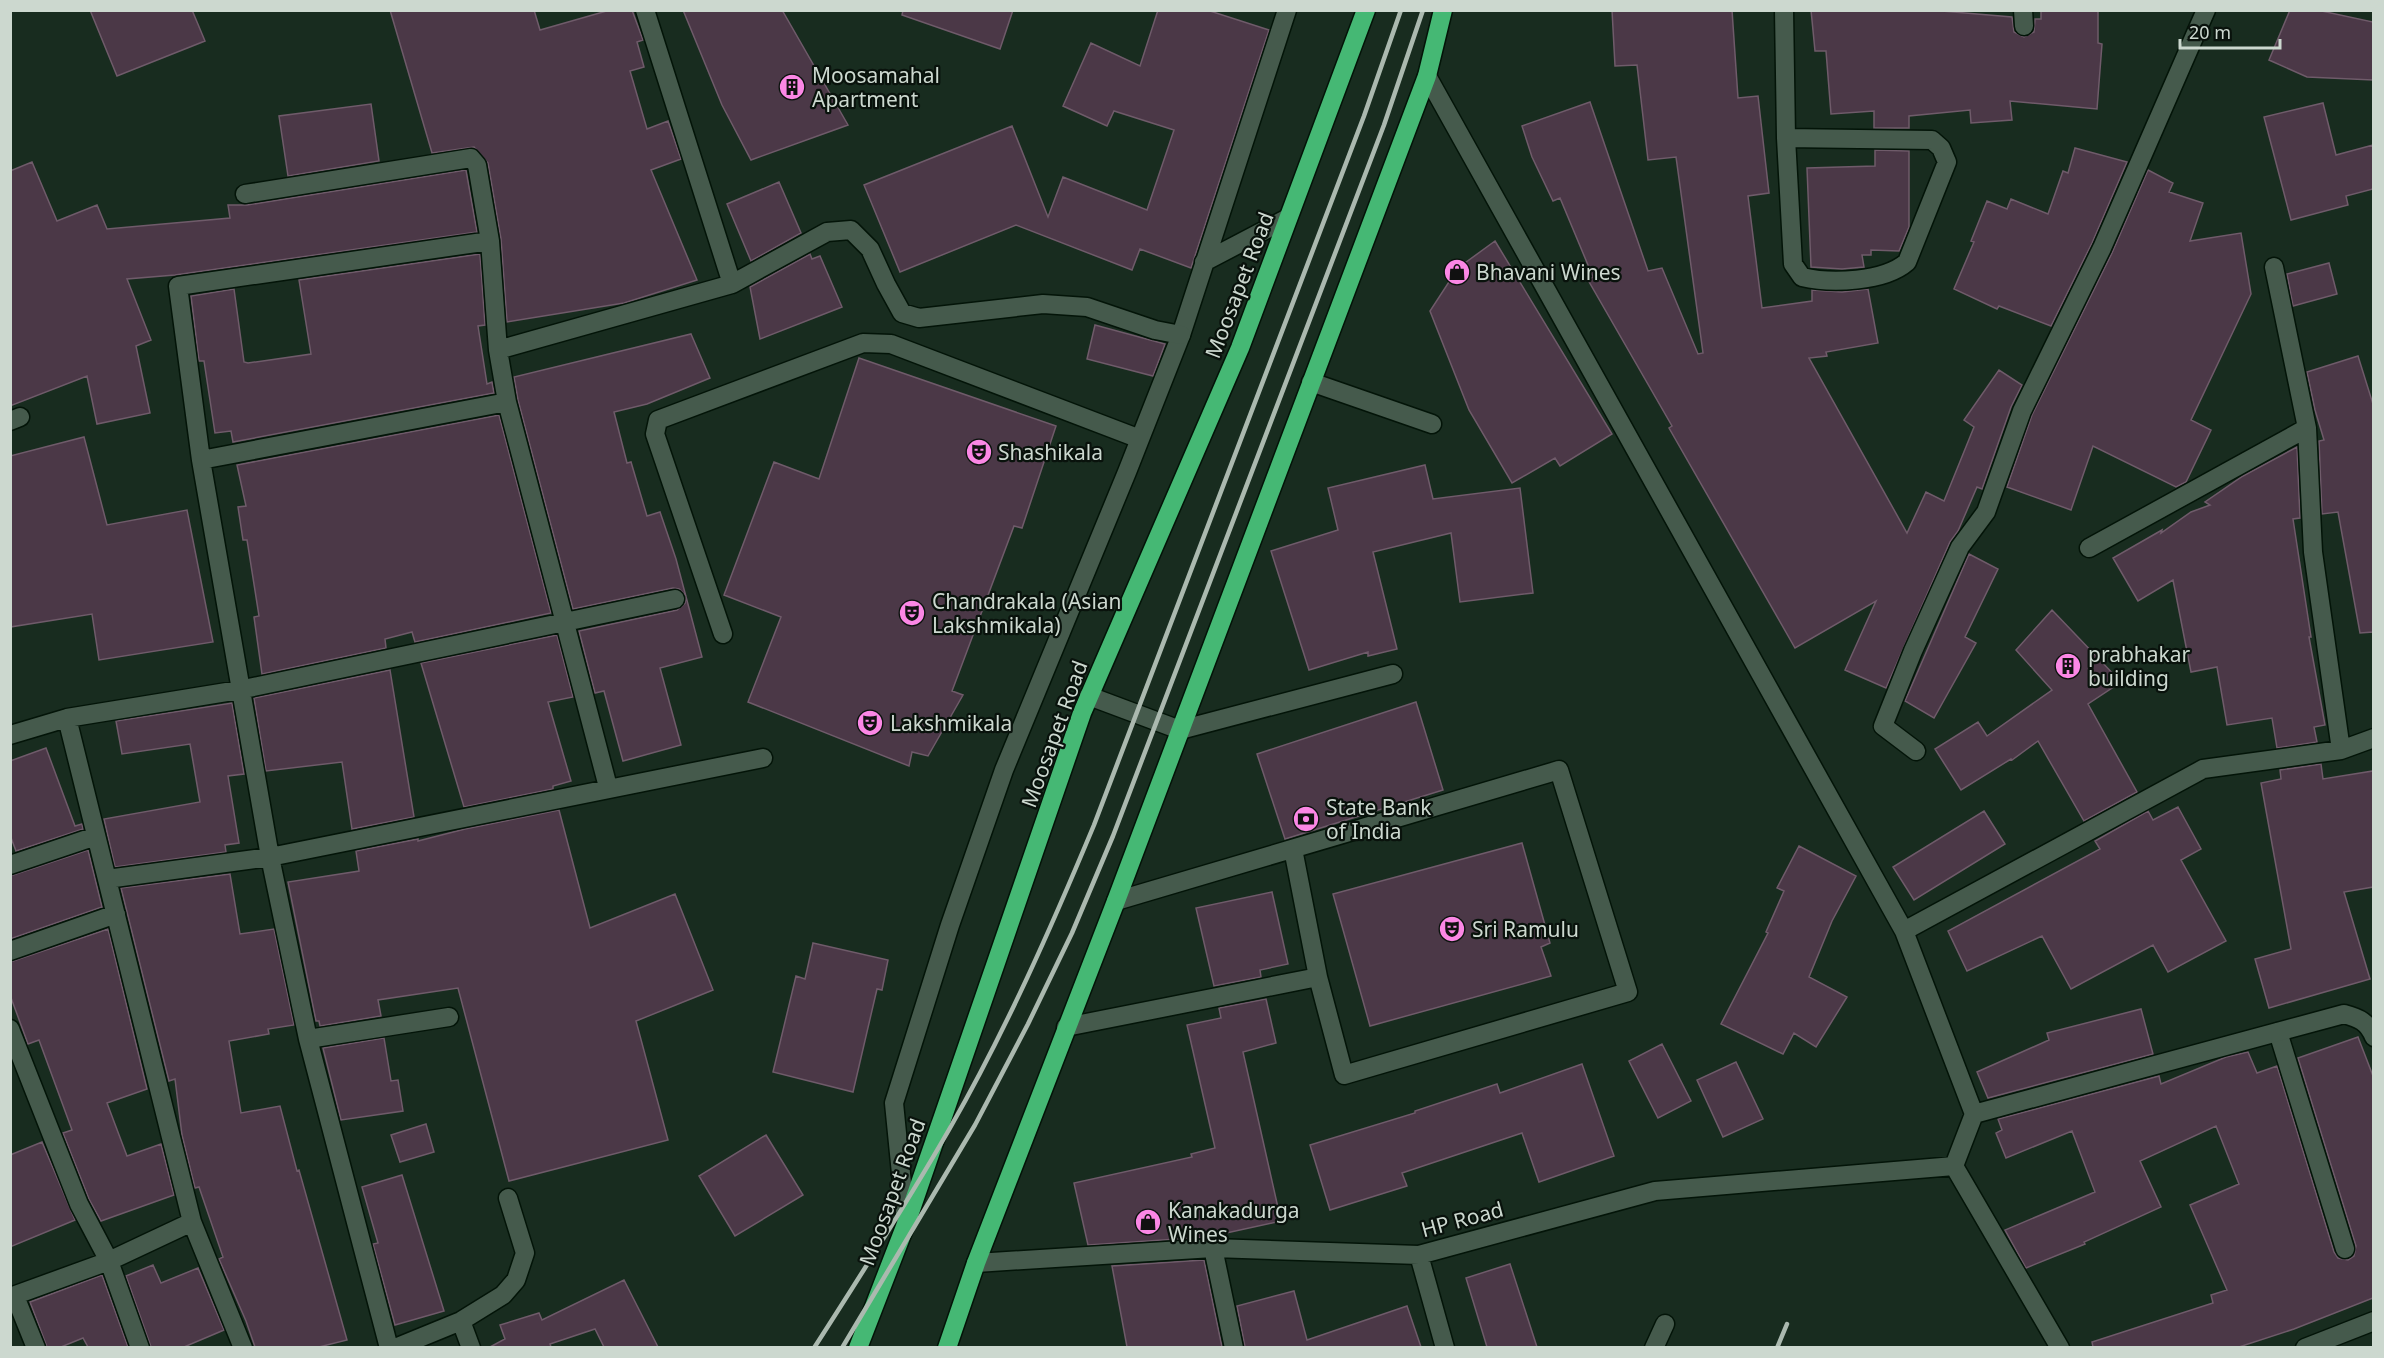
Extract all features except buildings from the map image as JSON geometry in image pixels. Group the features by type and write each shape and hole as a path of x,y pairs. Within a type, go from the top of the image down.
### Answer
{"highway":[{"name":"Moosapet Road","path":"858,1347 906,1224 1089,696 1240,348 1366,10"},
{"path":"947,1347 976,1263 1116,901 1427,76 1443,10"}],"street":[{"path":"645,10 732,284"},
{"path":"906,1224 894,1103 950,925 1004,770 1181,335 1287,10"},
{"path":"1784,10 1786,138 1793,264 1802,277 1820,281 1881,276 1897,270 1907,262 1947,162 1941,148 1932,140 1786,138"},
{"path":"1916,751 1883,726 1913,651 1960,547 1986,512 2022,411 2102,248 2206,10"},
{"path":"1427,76 1904,931 1974,1114 1954,1166 2060,1347"},
{"path":"245,194 471,158 477,165 490,241 498,351 507,402 608,787"},
{"path":"1204,262 1288,218"},
{"path":"498,351 732,284 827,232 851,230 870,249 886,284 903,313 919,318 1043,304 1087,307 1155,330 1181,335"},
{"path":"389,1347 308,1040 270,856 239,690 201,460 178,286 490,241"},
{"path":"2274,267 2307,428 2313,552 2342,750"},
{"path":"723,634 655,434 658,420 863,343 891,344 1140,439"},
{"path":"1311,382 1432,424"},
{"path":"201,460 507,402"},
{"path":"2089,548 2307,428"},
{"path":"10,735 67,718 239,690 675,599"},
{"path":"1089,696 1180,730 1393,674"},
{"path":"67,718 192,1222 243,1347"},
{"path":"1904,931 2203,769 2342,750 2373,738"},
{"path":"107,879 270,856 763,758"},
{"path":"1116,901 1559,770 1628,992 1344,1075 1318,977 1293,849"},
{"path":"10,865 96,836"},
{"path":"10,951 116,914"},
{"path":"1066,1027 1318,977"},
{"path":"1974,1114 2344,1014 2359,1018 2370,1028 2373,1037"},
{"path":"308,1040 449,1017"},
{"path":"10,1029 80,1204 109,1261 140,1347"},
{"path":"2278,1032 2345,1249"},
{"name":"HP Road","path":"976,1263 1213,1248 1419,1255 1655,1191 1954,1166"},
{"path":"395,1347 461,1321 503,1295 516,1280 525,1253 508,1198"},
{"path":"36,1347 13,1296 109,1261 192,1222"},
{"path":"1213,1248 1234,1347"},
{"path":"1419,1255 1445,1347"},
{"path":"461,1321 471,1347"},
{"path":"2305,1347 2373,1321"},
{"path":"1654,1347 1665,1324"}],"railway":[{"path":"814,1348 934,1156 971,1091 1009,1016 1061,902 1094,825 1364,116 1401,10"},
{"path":"842,1348 975,1125 1072,933 1113,836 1384,125 1423,10"},
{"path":"1777,1348 1787,1324"}],"place":[{"name":"Moosamahal Apartment","path":"792,87"},
{"name":"Bhavani Wines","path":"1457,272"},
{"name":"Shashikala","path":"979,452"},
{"name":"Chandrakala (Asian Lakshmikala)","path":"912,613"},
{"name":"prabhakar building","path":"2068,666"},
{"name":"Lakshmikala","path":"870,723"},
{"name":"State Bank of India","path":"1306,819"},
{"name":"Sri Ramulu","path":"1452,929"},
{"name":"Kanakadurga Wines","path":"1148,1222"}]}
